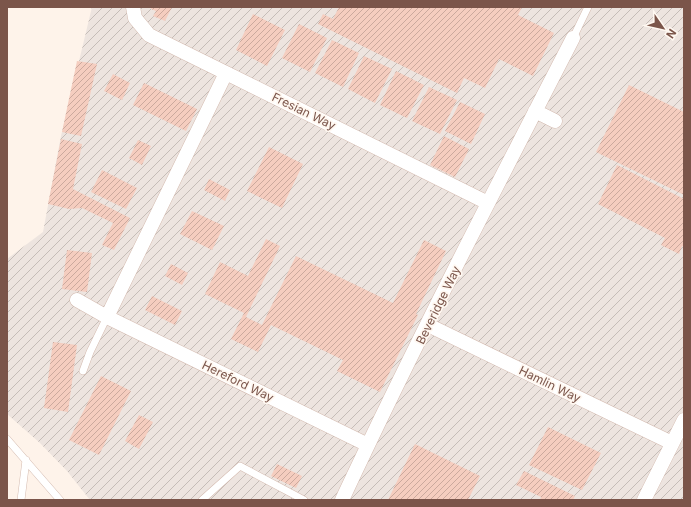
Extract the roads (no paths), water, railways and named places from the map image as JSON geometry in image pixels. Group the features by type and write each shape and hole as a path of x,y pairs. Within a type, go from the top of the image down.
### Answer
{"street":[{"name":"Fresian Way","path":"133,7 135,18 149,36 488,203"},
{"name":"Beveridge Way","path":"342,500 488,203 573,38"},
{"path":"107,317 226,73"},
{"path":"535,111 555,121"},
{"name":"Hereford Way","path":"77,300 107,317 368,445"},
{"name":"Hamlin Way","path":"428,324 672,443"},
{"path":"646,499 684,420"}],"lane":[{"path":"573,38 588,7"},
{"path":"82,371 107,317"},
{"path":"7,439 60,500"},
{"path":"21,500 26,460"},
{"path":"202,500 240,466 304,500"}]}
